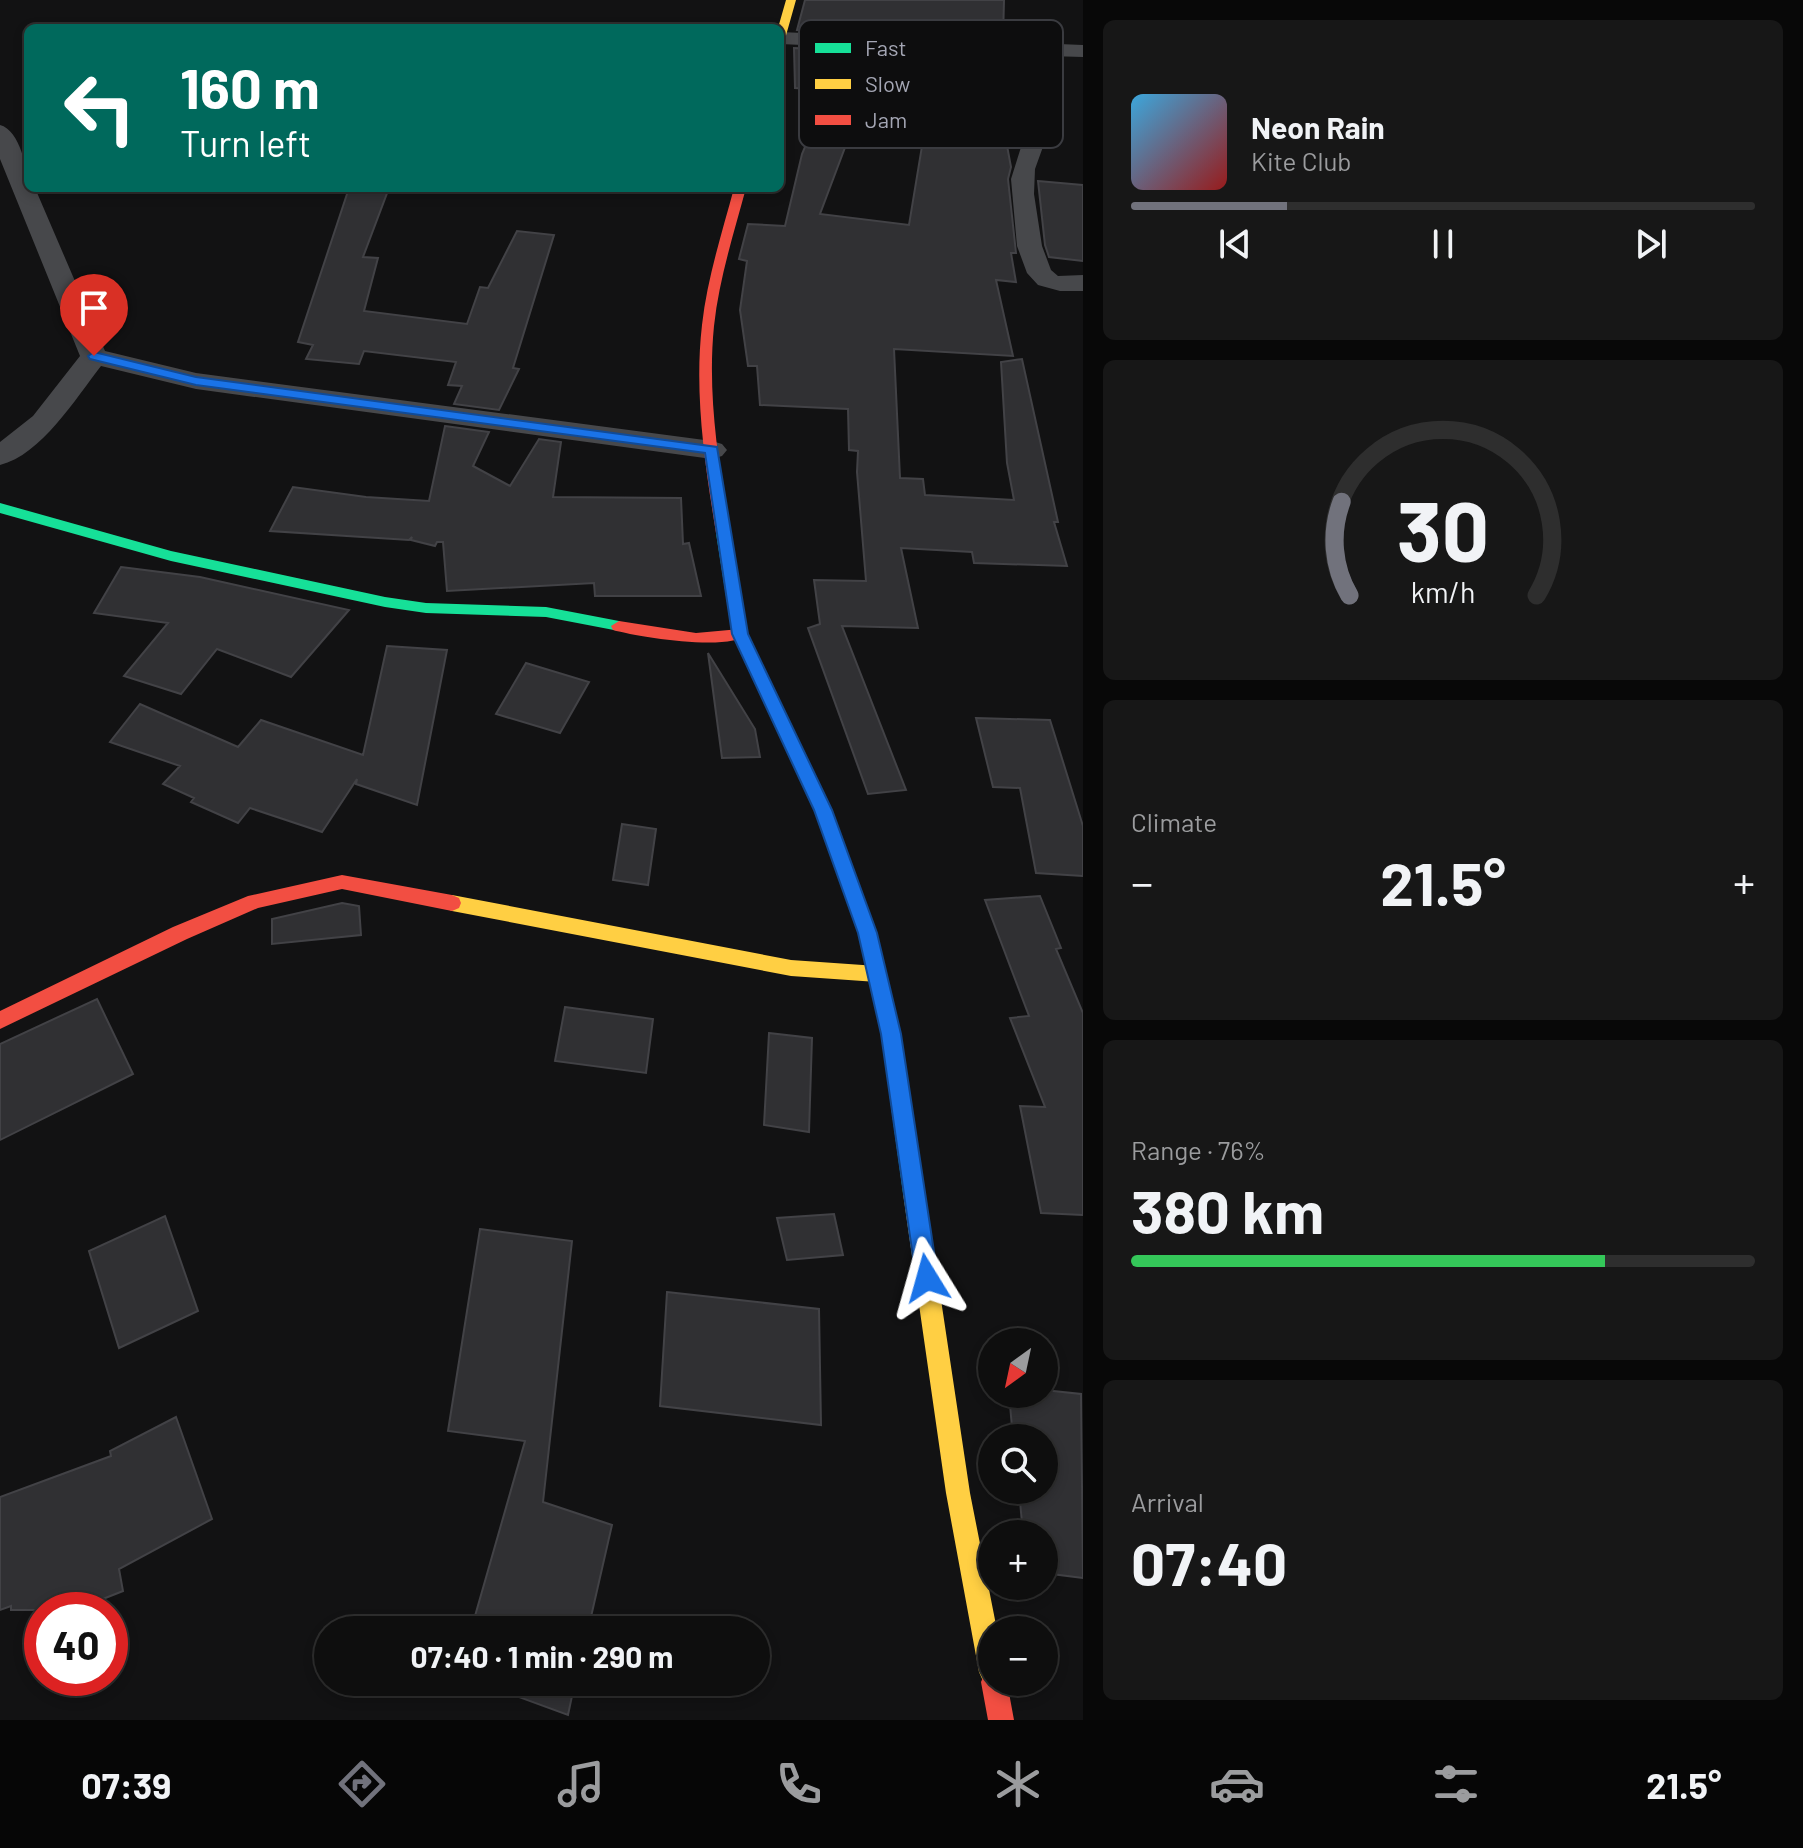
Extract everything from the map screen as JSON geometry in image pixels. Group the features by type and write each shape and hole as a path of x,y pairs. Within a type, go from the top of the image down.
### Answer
{"street":[{"path":"784,24 791,0"},
{"path":"1063,50 1083,51"},
{"path":"0,132 24,189"},
{"path":"1031,148 1024,170 1023,213 1037,270 1046,280 1067,285 1083,283"},
{"path":"25,192 94,356"},
{"path":"739,192 714,287 708,329 712,450 740,634 823,810 868,933 891,1034 958,1493 981,1616"},
{"path":"94,356 196,381 712,450"},
{"path":"0,456 43,422 94,356"},
{"path":"0,508 171,556 385,602 426,608 546,612 696,638 740,634"},
{"path":"0,1020 180,933 255,901 342,882 791,968 877,974"},
{"path":"997,1696 1001,1720"}],"building":[{"path":"805,0 1004,0 1003,20 800,20"},
{"path":"794,48 799,48 799,88 795,88"},
{"path":"805,148 845,148 820,214 909,225 922,148 1007,148 1011,167 1008,179 1016,253 1011,253 1016,282 996,280 1013,356 894,349 900,478 923,479 925,495 1014,500 1007,463 1001,362 1022,359 1058,522 1054,522 1067,566 974,563 972,552 901,548 918,628 842,626 906,790 868,794 808,628 820,624 814,580 866,581 858,451 849,450 848,409 760,405 757,366 748,366 740,310 747,261 739,259 748,224 785,226"},
{"path":"1038,181 1083,185 1083,261 1049,257"},
{"path":"348,192 387,192 363,257 378,258 364,311 467,324 480,287 488,288 517,231 554,235 513,368 519,369 499,410 454,404 462,386 448,385 456,362 364,351 359,364 306,359 313,345 298,342"},
{"path":"445,426 489,432 473,466 510,486 539,439 561,442 553,497 681,498 683,544 689,543 701,596 595,596 594,583 447,591 443,542 437,542 435,546 411,540 412,537 409,540 270,531 293,487 366,497 429,501"},
{"path":"121,567 200,577 349,610 291,677 217,649 181,694 124,676 168,623 94,613"},
{"path":"387,646 447,650 417,805 356,784 357,779 322,832 250,808 238,823 191,802 194,798 163,784 180,766 110,742 140,704 238,747 261,720 363,755"},
{"path":"708,653 755,729 760,757 722,758"},
{"path":"526,663 589,682 560,733 496,714"},
{"path":"976,718 1050,720 1083,826 1083,876 1036,873 1020,788 993,787"},
{"path":"622,824 656,829 648,885 613,880"},
{"path":"1040,896 1061,948 1056,949 1083,1013 1083,1215 1041,1213 1020,1106 1045,1107 1010,1018 1029,1016 985,900"},
{"path":"342,903 359,906 361,935 272,944 272,919"},
{"path":"97,999 133,1074 0,1140 0,1044"},
{"path":"565,1007 653,1019 646,1073 555,1061"},
{"path":"769,1033 812,1038 809,1132 764,1125"},
{"path":"834,1214 843,1255 787,1260 777,1218"},
{"path":"165,1216 198,1311 119,1348 89,1251"},
{"path":"480,1229 572,1241 543,1502 612,1525 591,1616 475,1616 525,1441 448,1431"},
{"path":"667,1292 819,1309 821,1425 660,1406"},
{"path":"1058,1392 1081,1394 1083,1578 1058,1575 1058,1520 1022,1520 1020,1504 1058,1504 1058,1424 1012,1424 1010,1408 1058,1408"},
{"path":"176,1417 212,1519 119,1569 123,1591 24,1592 24,1610 11,1610 11,1606 0,1610 0,1497 111,1456 110,1451"},
{"path":"516,1696 572,1696 568,1715"}],"traffic: fast":[{"path":"0,508 171,556 385,602 426,608 546,612 619,626"},
{"path":"723,533 740,634 823,810 868,933 891,1034 914,1193"}],"traffic: slow":[{"path":"784,25 791,0"},
{"path":"452,903 791,968 877,974"},
{"path":"914,1193 958,1493 981,1616"}],"traffic: jam":[{"path":"723,533 709,430 706,351 714,291 739,192"},
{"path":"619,626 696,638 740,634"},
{"path":"0,1020 180,933 255,901 342,882 452,903"},
{"path":"997,1696 1001,1720"}],"route":[{"path":"94,356 196,381 712,450 740,634 823,810 868,933 891,1034 927,1278"}]}
